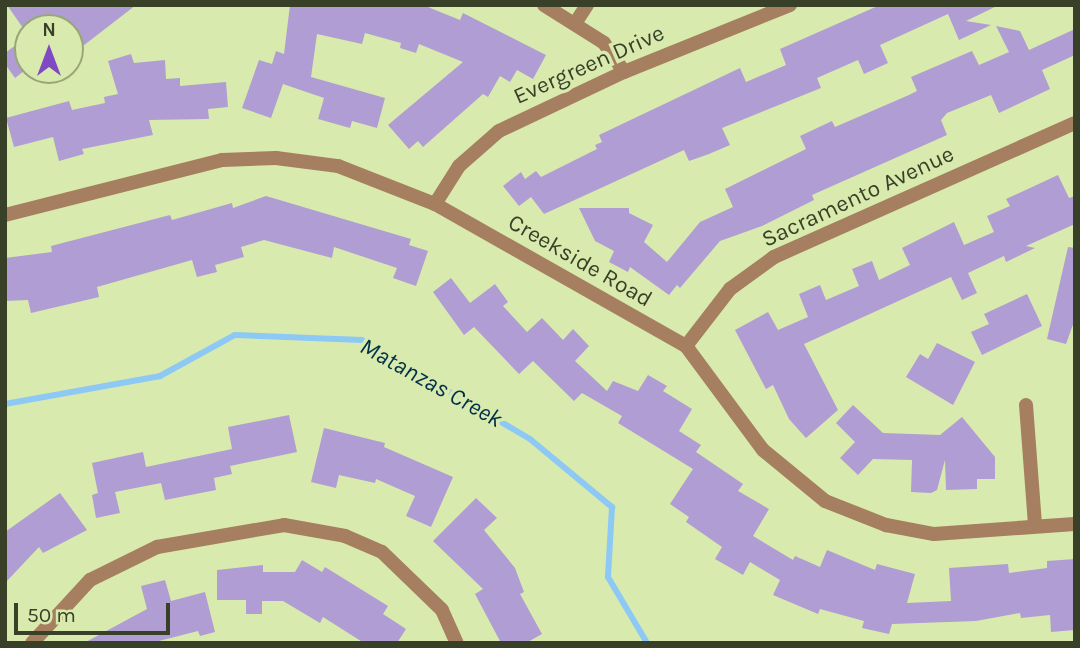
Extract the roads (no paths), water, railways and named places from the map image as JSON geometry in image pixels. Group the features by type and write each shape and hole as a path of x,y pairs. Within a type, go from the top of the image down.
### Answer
{"street":[{"path":"544,5 576,22 604,43 624,72"},
{"path":"576,22 587,5"},
{"name":"Evergreen Drive","path":"435,204 459,166 499,131 624,72 790,5"},
{"name":"Sacramento Avenue","path":"686,346 730,289 774,257 1075,123"},
{"name":"Creekside Road","path":"5,215 222,160 276,158 338,166 435,204 686,346 763,450 825,501 886,525 934,534 1075,524"},
{"path":"1026,405 1035,525"},
{"path":"32,643 90,580 157,547 284,525 345,536 382,552 442,610 457,643"}],"waterway":[{"name":"Matanzas Creek","path":"5,404 160,376 235,335 362,340 530,439 612,507 608,577 647,643"}]}
